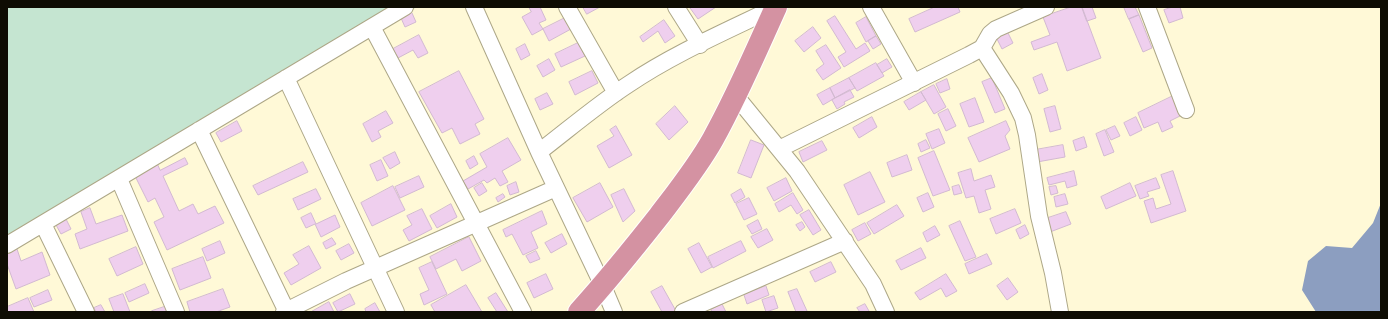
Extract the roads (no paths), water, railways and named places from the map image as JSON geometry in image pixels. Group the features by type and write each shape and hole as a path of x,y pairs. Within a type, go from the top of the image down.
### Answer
{"highway":[{"path":"579,312 603,286 676,194 712,140 736,95 767,9"}],"street":[{"path":"7,245 405,7"},
{"path":"474,7 539,152 614,312"},
{"path":"567,7 616,93"},
{"path":"676,7 700,45"},
{"path":"871,7 914,83"},
{"path":"779,149 982,48 990,34 996,28 1046,7"},
{"path":"1147,7 1186,110"},
{"path":"539,152 616,93 650,72 767,9"},
{"path":"372,27 523,312"},
{"path":"982,48 1011,93 1023,118 1028,135 1039,216 1053,273 1060,312"},
{"path":"286,78 374,269 396,312"},
{"path":"736,95 797,171 873,284 886,312"},
{"path":"199,130 286,312 346,281 556,188"},
{"path":"119,179 176,312"},
{"path":"43,224 86,312"},
{"path":"683,312 845,241"}],"water":[{"path":"1381,203 1381,312 1316,312 1302,290 1308,261 1326,246 1352,248 1373,223"}]}
